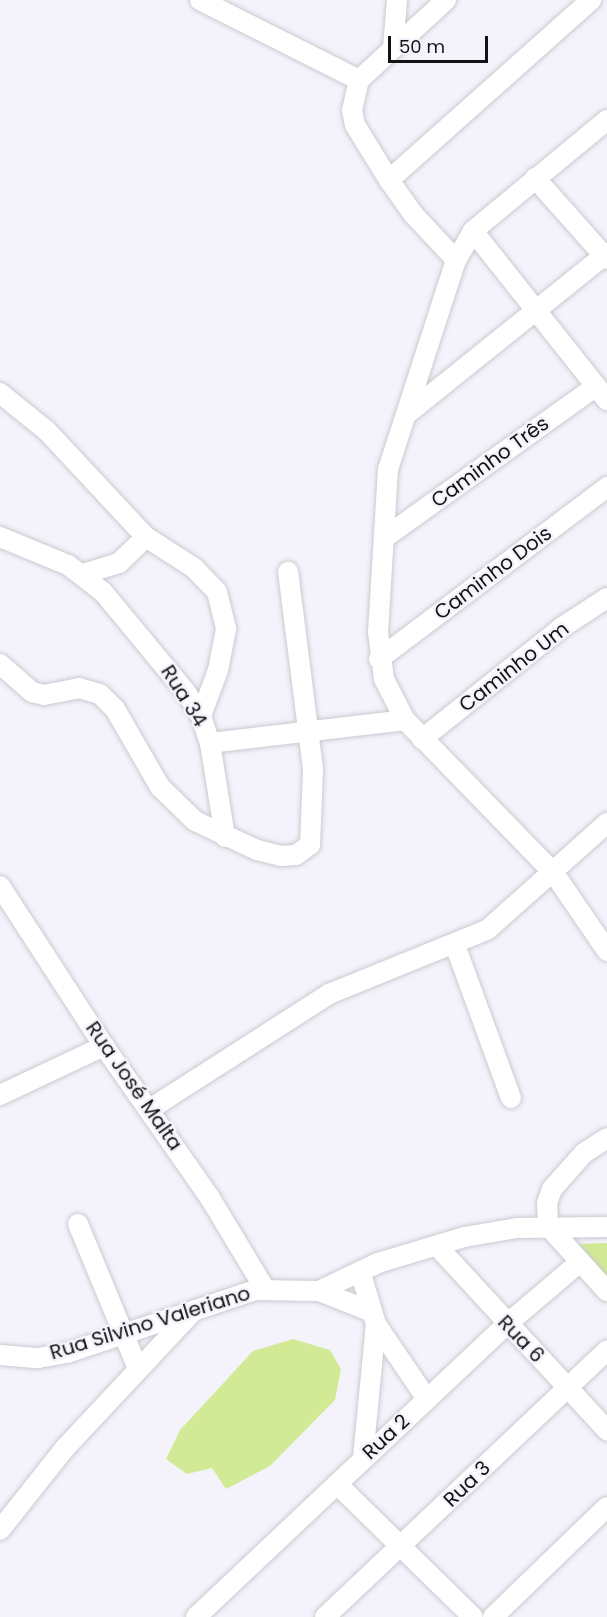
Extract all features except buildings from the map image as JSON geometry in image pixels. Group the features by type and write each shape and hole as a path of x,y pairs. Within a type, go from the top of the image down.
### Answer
{"street":[{"path":"200,0 359,80"},
{"path":"393,47 398,0"},
{"path":"446,0 359,80 353,98 356,125 388,180 456,260"},
{"path":"388,180 591,0"},
{"path":"607,120 473,231 456,260 388,469 379,659 390,693 405,720 553,872 607,951"},
{"path":"407,414 606,256 535,178"},
{"path":"473,231 602,393"},
{"path":"0,393 47,431 146,537 194,568 221,602 226,629 224,645 201,716"},
{"name":"Caminho Três","path":"384,538 602,393"},
{"name":"Caminho Dois","path":"379,659 607,487"},
{"name":"Rua 34","path":"0,537 83,574 137,628 201,716 210,743 405,720"},
{"path":"83,574 119,562 146,537"},
{"path":"0,664 38,693 56,695 90,690 109,700 142,758 174,804 195,821 225,837 271,854 291,856 307,849 313,799 309,731 288,572"},
{"name":"Caminho Um","path":"422,739 561,628 607,598"},
{"path":"210,743 225,837"},
{"path":"150,1109 329,994 381,970 455,945 499,921 607,823"},
{"name":"Rua José Malta","path":"0,886 104,1046 150,1109 265,1288"},
{"path":"455,945 511,1098"},
{"path":"0,1095 104,1046"},
{"path":"607,1138 584,1153 552,1189 547,1203 548,1226 607,1291"},
{"path":"78,1224 138,1369"},
{"path":"319,1291 360,1271 436,1246 493,1232 548,1226 607,1227"},
{"name":"Rua 6","path":"436,1246 506,1325 607,1430"},
{"name":"Rua 2","path":"196,1617 506,1325 580,1262"},
{"path":"360,1271 373,1317 427,1399"},
{"path":"265,1288 319,1291 373,1317"},
{"name":"Rua Silvino Valeriano","path":"0,1355 50,1356 265,1288"},
{"path":"0,1530 65,1448 195,1310"},
{"path":"363,1458 373,1317"},
{"name":"Rua 3","path":"325,1617 346,1610 401,1547 607,1350"},
{"path":"337,1484 472,1617"},
{"path":"493,1617 607,1507"}],"green space":[{"path":"607,1243 607,1279 575,1244"},
{"path":"293,1339 330,1350 341,1369 335,1400 270,1466 226,1489 212,1468 187,1474 166,1459 180,1430 253,1351"}]}
